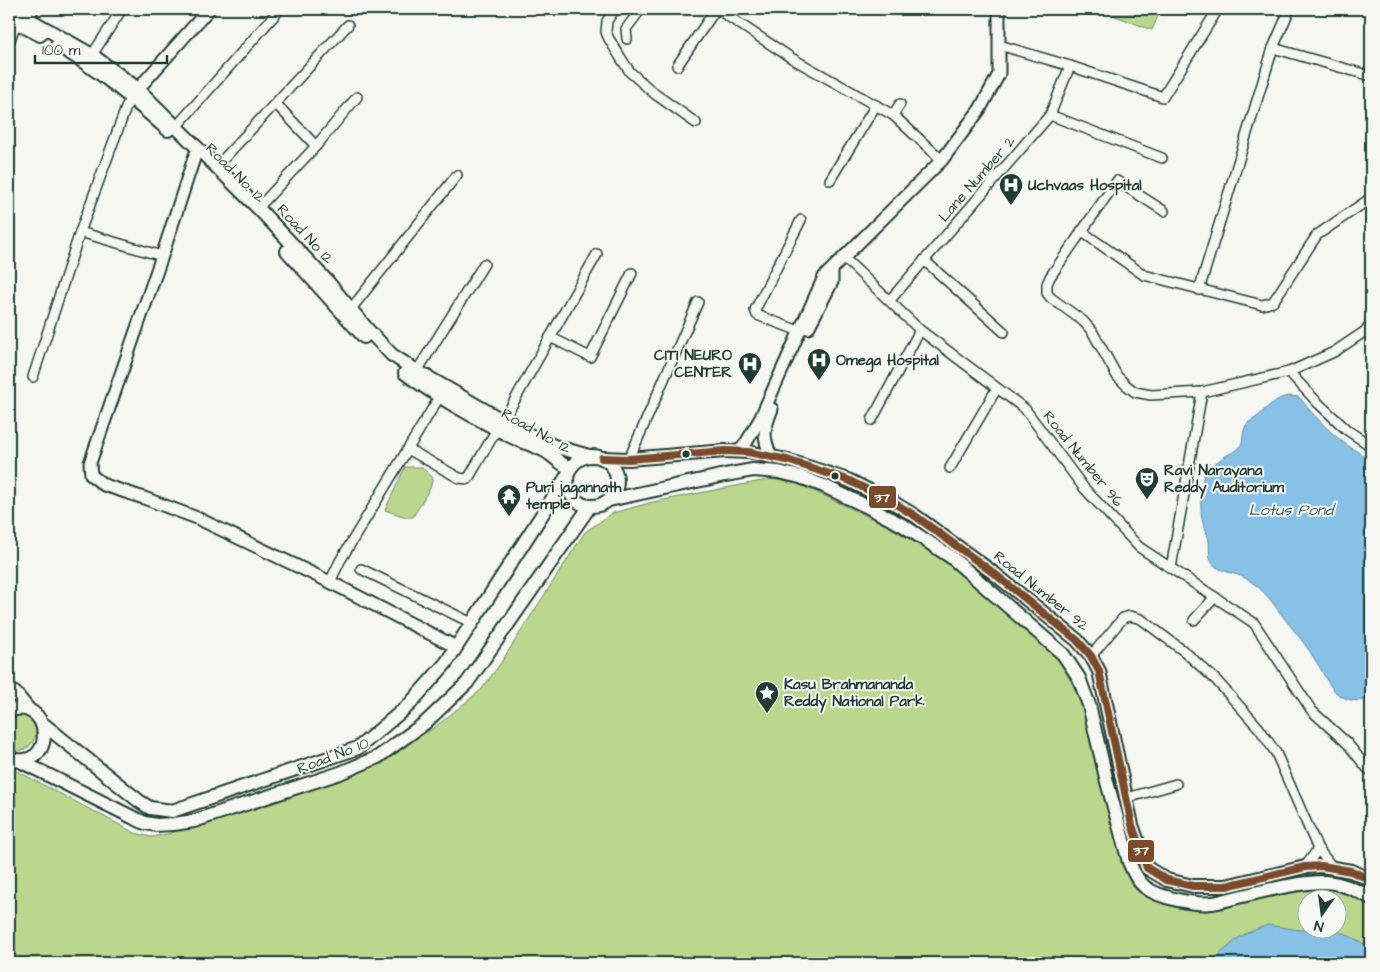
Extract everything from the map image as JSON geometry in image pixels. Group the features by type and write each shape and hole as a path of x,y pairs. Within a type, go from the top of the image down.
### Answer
{"main road":[{"name":"Road No 12","path":"11,9 31,14 92,55 134,93 176,127 258,208 328,282 368,330 392,355 500,425 521,431 554,446 596,457"},
{"name":"Road No. 12","path":"12,21 35,32 134,93 247,207 385,358 440,396 500,425 512,437 554,457 569,472"},
{"name":"Road Number 92","path":"596,457 629,459 725,451 748,452 787,460 848,480 894,503 914,515 995,574 1077,640 1091,656 1099,671 1132,825 1147,868 1167,880 1193,886 1226,886 1305,867 1322,866 1351,871 1371,880"},
{"name":"Road No. 12","path":"590,506 574,500 569,493 567,485 569,472 578,460 596,457"},
{"path":"590,506 603,504 609,500 617,485 617,477 609,462 596,457"},
{"name":"Road Number 92","path":"609,500 753,470 779,472 800,477 842,494 904,526 951,556 1063,654 1079,678 1089,705 1107,782 1129,862 1134,874 1145,887 1161,896 1211,903 1266,891 1326,882 1346,886 1371,898"},
{"name":"Road No 10","path":"150,808 172,811 358,748 409,705 446,663 569,472"},
{"path":"842,494 848,480"},
{"name":"Road No 10","path":"12,761 132,818 156,825 194,820 340,773 378,757 425,723 467,683 590,506"},
{"path":"985,586 995,574"},
{"path":"9,689 37,716 45,731 44,740 36,755 28,759 12,761"},
{"path":"9,711 21,708 30,711"},
{"path":"42,723 150,808 145,822"}],"street":[{"path":"92,55 122,9"},
{"path":"33,377 80,232 134,93 209,9"},
{"path":"176,127 280,9"},
{"path":"615,9 607,21 606,32 630,72 655,94 696,123"},
{"path":"627,39 626,29 640,9"},
{"path":"677,66 717,9 793,59 893,115 942,160"},
{"path":"739,452 760,419 824,277 942,160 980,109 999,74 999,9"},
{"path":"999,45 1070,66 1163,98 1218,9"},
{"path":"1199,290 1273,48 1289,10"},
{"path":"9,43 12,21"},
{"path":"216,166 348,25"},
{"path":"1273,48 1371,76"},
{"name":"Lane Number 2","path":"890,300 1050,115 1070,66"},
{"path":"258,208 316,146 357,97"},
{"path":"276,104 316,146"},
{"path":"893,115 900,104"},
{"path":"830,180 876,105"},
{"path":"1050,115 1162,158"},
{"path":"194,155 162,256 90,463 91,475 104,484 197,518 330,582 456,647"},
{"path":"351,309 457,175"},
{"path":"1164,210 1117,181 1081,231 1047,284 1047,293 1051,298 1083,321 1092,331 1117,376 1135,392 1151,395 1202,392 1289,372 1334,352 1367,330 1371,322"},
{"path":"1081,231 1144,275 1262,305 1274,302 1318,235 1371,198"},
{"path":"799,330 757,315 755,310 801,220"},
{"path":"80,232 162,256"},
{"path":"408,449 459,478 468,478 597,254"},
{"name":"Road Number 96","path":"843,257 920,330 1025,408 1084,488 1139,547 1254,623 1312,711 1347,742 1371,771"},
{"path":"924,260 1004,332"},
{"path":"416,371 484,264"},
{"path":"770,456 764,432 771,411 810,325 832,282 832,270"},
{"path":"550,337 590,357 632,273"},
{"path":"629,459 698,302"},
{"path":"872,420 920,330"},
{"path":"1289,372 1317,402 1348,430 1371,446"},
{"path":"950,468 997,388"},
{"path":"1170,568 1202,392"},
{"path":"330,582 340,561 440,396"},
{"path":"361,569 472,623"},
{"path":"1194,620 1215,597"},
{"path":"1091,656 1123,618 1130,616 1141,619 1185,652 1216,680 1264,734 1276,753 1318,849 1333,868"},
{"path":"1127,798 1176,784"},
{"path":"1305,867 1318,849"}],"green space":[{"path":"1097,9 1161,9 1152,30"},
{"path":"405,467 422,467 433,478 430,488 413,517 406,517 385,510"},
{"name":"Kasu Brahmananda Reddy National Park","path":"772,479 798,484 886,525 942,559 1059,658 1081,701 1127,874 1136,889 1154,901 1178,908 1206,911 1298,891 1298,940 1348,940 1348,895 1371,905 1371,963 9,963 9,774 17,771 135,833 151,837 168,834 372,764 434,728 481,690 500,664 585,532 613,513 653,502"},
{"path":"9,712 22,712 33,722 36,729 33,741 23,750 9,750"}],"water":[{"name":"Lotus Pond","path":"1289,396 1299,397 1331,432 1351,448 1371,459 1371,698 1359,701 1351,700 1335,692 1305,645 1265,594 1245,578 1214,566 1210,558 1208,538 1201,510 1204,475 1215,463 1240,447 1247,424 1276,401"},
{"path":"1268,925 1298,930 1298,940 1348,940 1348,935 1371,948 1371,963 1210,963 1237,939"}],"transit line":[{"name":"37","path":"602,458 629,459 725,451 748,452 787,460 848,480 894,503 914,515 995,574 1077,640 1091,656 1099,671 1132,825 1147,868 1167,880 1193,886 1226,886 1305,867 1322,866 1351,871 1371,880"}],"place":[{"name":"Uchvaas Hospital","path":"1011,206"},
{"name":"Omega Hospital","path":"819,381"},
{"name":"CITI NEURO CENTER","path":"750,385"},
{"name":"Ravi Narayana Reddy Auditorium","path":"1147,500"},
{"name":"Puri jagannath temple","path":"509,517"},
{"name":"Kasu Brahmananda Reddy National Park","path":"767,714"}]}
